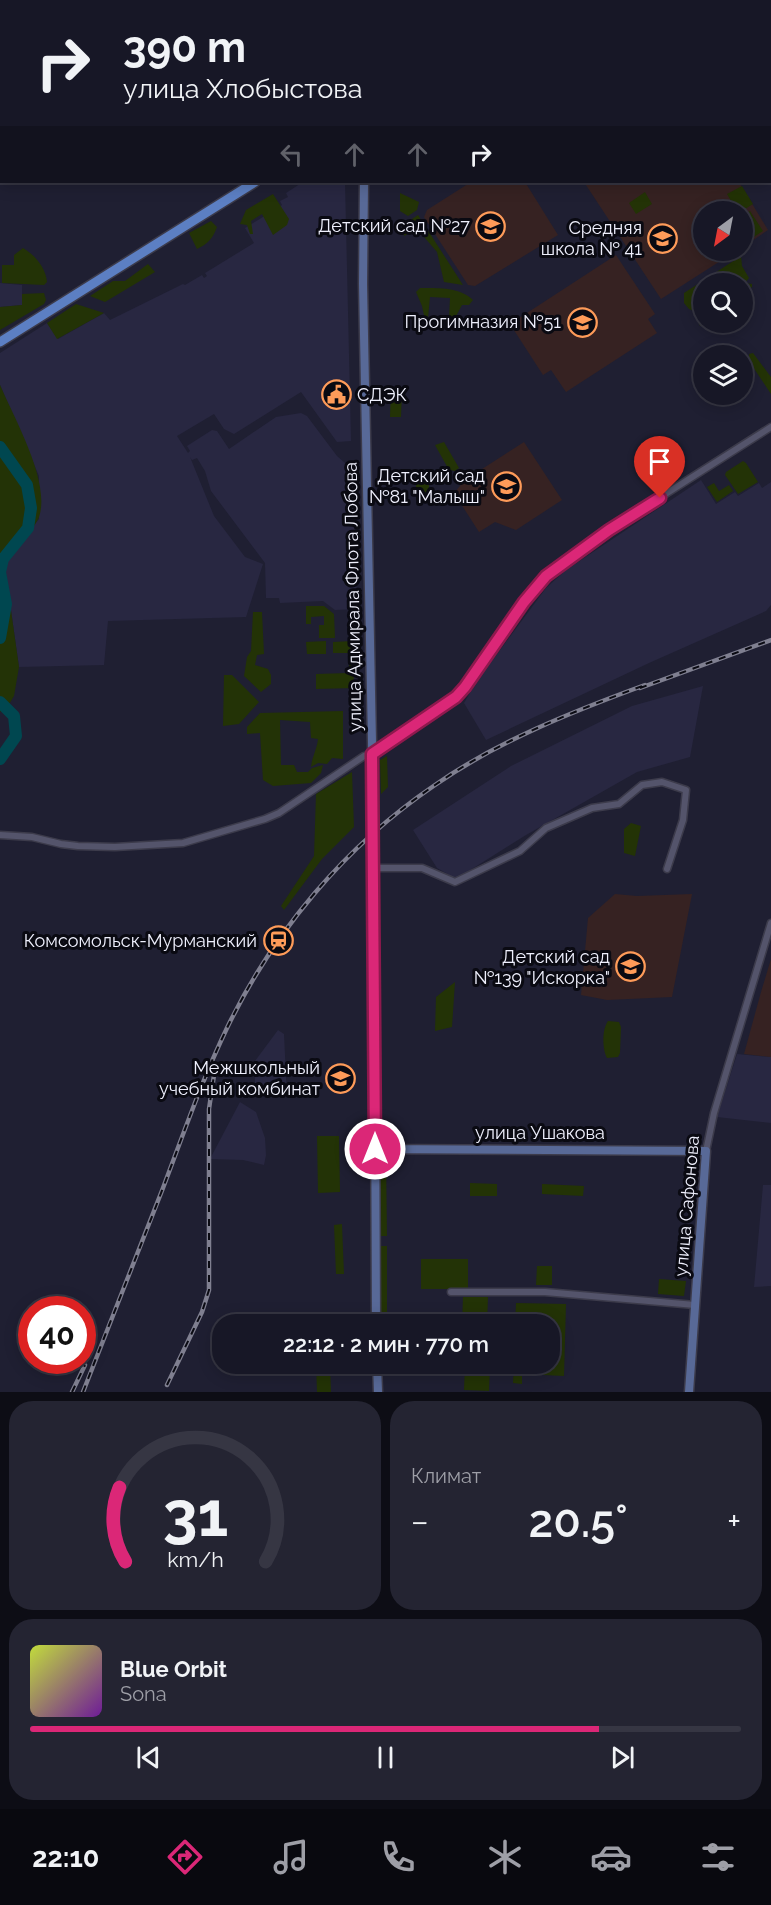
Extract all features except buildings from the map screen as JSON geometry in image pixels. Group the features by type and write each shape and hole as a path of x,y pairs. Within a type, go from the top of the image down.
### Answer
{"main road":[{"path":"0,342 250,183"}],"street":[{"name":"улица Адмирала Флота Лобова","path":"363,183 374,868 376,1314"},
{"path":"0,835 32,837 78,846 116,847 183,843 279,813 456,697 524,602 546,576 623,521 771,428"},
{"path":"374,868 422,868 455,882 520,851 546,828 592,808 619,804 642,785 662,782 686,790 683,820 667,869"},
{"name":"улица Сафонова","path":"689,1392 706,1151 714,1113 771,923"},
{"name":"улица Ушакова","path":"375,1149 706,1151"},
{"path":"451,1292 545,1292 695,1305"},
{"path":"377,1374 378,1392"}],"shaded area":[{"path":"301,183 345,183 351,441 337,442 301,392 234,434 224,429 214,414 177,436 188,453 190,451 187,446 212,430 217,431 229,449 276,417 301,413 307,416 337,456 345,463 353,464 357,609 335,610 323,601 280,603 279,598 266,598 265,563 211,491 205,471 197,458 192,460 190,457 214,516 245,557 263,564 246,617 108,621 104,665 19,667 4,561 39,519 39,476 0,385 0,353 47,323 58,339 104,313 110,320 202,275 204,278 207,276 205,273 254,243 245,228 282,205 280,201 288,197 286,193"},
{"name":"Детский сад №27","path":"469,183 526,183 558,235 475,286 468,285 424,217 427,210"},
{"name":"Средняя школа № 41","path":"585,183 740,183 750,201 693,201 693,261 720,261 702,273 693,273 693,279 661,299"},
{"name":"Средняя школа № 41","path":"753,205 768,230 753,240"},
{"name":"Прогимназия №51","path":"616,255 655,314 648,319 657,333 566,392 551,370 543,375 510,324"},
{"path":"0,283 22,285 22,305 0,307"},
{"name":"Детский сад №81 \"Малыш\"","path":"524,442 562,500 516,530 495,522 479,532 454,493 465,480"},
{"path":"701,480 716,504 735,492 738,496 759,483 762,488 771,482 771,605 766,611 486,740 464,703 477,681 546,588 566,570"},
{"path":"703,686 690,757 637,772 526,835 456,879 437,868 413,830 511,766 632,706"},
{"name":"Детский сад №139 \"Искорка\"","path":"615,894 637,896 692,894 672,997 607,1000 581,995 588,918"},
{"path":"771,959 771,1057 744,1054 761,992"},
{"path":"278,1030 284,1034 287,1097 255,1094 255,1061"},
{"path":"737,1054 771,1057 771,1123 717,1117"},
{"path":"240,1102 256,1112 265,1138 264,1165 243,1160 210,1159"},
{"path":"763,1185 771,1185 771,1286 754,1287"}],"green space":[{"path":"742,186 751,201 731,201 727,194"},
{"path":"645,192 652,204 636,214 629,203"},
{"path":"400,193 419,202 417,210 408,216 400,211"},
{"path":"273,194 289,219 287,225 273,235 262,214 251,221 253,234 250,234 247,225 240,224 246,210"},
{"path":"418,215 463,285 444,282 437,252 419,231 413,231 404,236 403,225"},
{"path":"753,216 763,231 753,238"},
{"path":"211,221 217,227 214,234 207,243 197,249 189,233"},
{"path":"23,248 36,258 42,267 47,282 44,285 2,283 2,265 14,265 14,255"},
{"path":"733,261 742,261 746,273 715,273"},
{"path":"148,264 155,272 105,302 90,296 113,281 125,281"},
{"path":"693,287 693,311 684,303 684,293"},
{"path":"420,288 455,290 473,300 469,305 462,305 455,318 449,318 450,298 430,297 428,318 425,320 416,292"},
{"path":"44,293 46,300 44,304 0,330 0,307 22,305 22,294"},
{"path":"76,304 104,313 57,339 47,323"},
{"path":"753,353 771,377 771,394 753,367"},
{"path":"0,385 36,469 41,503 37,521 4,561 19,667 14,696 8,706 0,712"},
{"path":"391,390 402,391 401,417 390,417"},
{"path":"444,442 459,468 455,471 449,470 435,445"},
{"path":"743,461 758,482 738,494 725,475"},
{"path":"429,479 429,499 416,500 416,480"},
{"path":"714,483 719,491 729,485 733,491 717,502 707,487"},
{"path":"306,606 324,606 334,614 335,638 319,638 319,625 324,625 324,616 311,617 311,624 306,624"},
{"path":"253,612 262,612 264,654 257,655 255,665 268,669 271,675 271,684 261,692 244,676 247,657 251,651"},
{"path":"326,641 326,654 307,654 306,642"},
{"path":"353,641 354,688 316,689 316,674 349,673 349,653 333,653 333,642"},
{"path":"224,675 232,675 259,702 239,724 223,726"},
{"path":"343,711 343,759 332,758 327,764 318,763 311,767 318,739 311,738 310,722 280,720 281,765 294,765 297,772 308,772 312,768 323,765 321,773 311,783 273,786 263,780 260,733 247,734 247,727 260,713"},
{"path":"387,756 388,787 381,794 380,760"},
{"path":"352,772 354,827 322,859 284,910 281,906 314,856 316,794"},
{"path":"631,823 641,826 635,856 624,853 624,829"},
{"path":"455,982 452,1027 435,1031 436,997"},
{"path":"608,1021 619,1022 621,1027 618,1057 607,1058 605,1054 604,1034"},
{"path":"317,1136 339,1136 340,1192 318,1193"},
{"path":"377,1158 386,1158 387,1236 379,1236"},
{"path":"470,1183 497,1184 497,1196 470,1196"},
{"path":"542,1184 584,1186 583,1196 542,1194"},
{"path":"342,1224 344,1274 336,1274 334,1225"},
{"path":"379,1246 387,1246 387,1314 379,1314"},
{"path":"421,1259 468,1259 468,1289 421,1289"},
{"path":"537,1266 552,1266 552,1285 536,1285"},
{"path":"659,1279 686,1281 684,1296 658,1294"},
{"path":"463,1297 488,1297 487,1314 462,1314"},
{"path":"516,1303 566,1304 564,1376 522,1374 560,1374 560,1314 515,1314"},
{"path":"316,1374 330,1374 331,1392 317,1392"},
{"path":"465,1374 490,1374 489,1391 464,1390"},
{"path":"513,1374 522,1374 522,1384 513,1383"}],"waterway":[{"path":"0,447 27,485 31,508 28,528 3,559 0,572 6,604 0,638"},
{"path":"0,702 14,716 16,736 0,759"}],"railway":[{"path":"640,688 771,640"},
{"path":"83,1392 193,1108 227,1028 267,958 315,893 371,835 402,809 459,769 537,728 645,685"},
{"path":"167,1385 202,1312 209,1290 209,1109 214,1075"},
{"path":"72,1392 81,1374"}],"place":[{"name":"Детский сад №27","path":"491,226"},
{"name":"Средняя школа № 41","path":"663,238"},
{"name":"Прогимназия №51","path":"582,322"},
{"name":"СДЭК","path":"336,395"},
{"name":"Детский сад №81 \"Малыш\"","path":"506,486"},
{"name":"Комсомольск-Мурманский","path":"278,941"},
{"name":"Детский сад №139 \"Искорка\"","path":"631,967"},
{"name":"Межшкольный учебный комбинат","path":"341,1078"}],"route":[{"path":"375,1149 372,754 456,697 495,646 534,588 546,576 609,530 660,498"}]}
